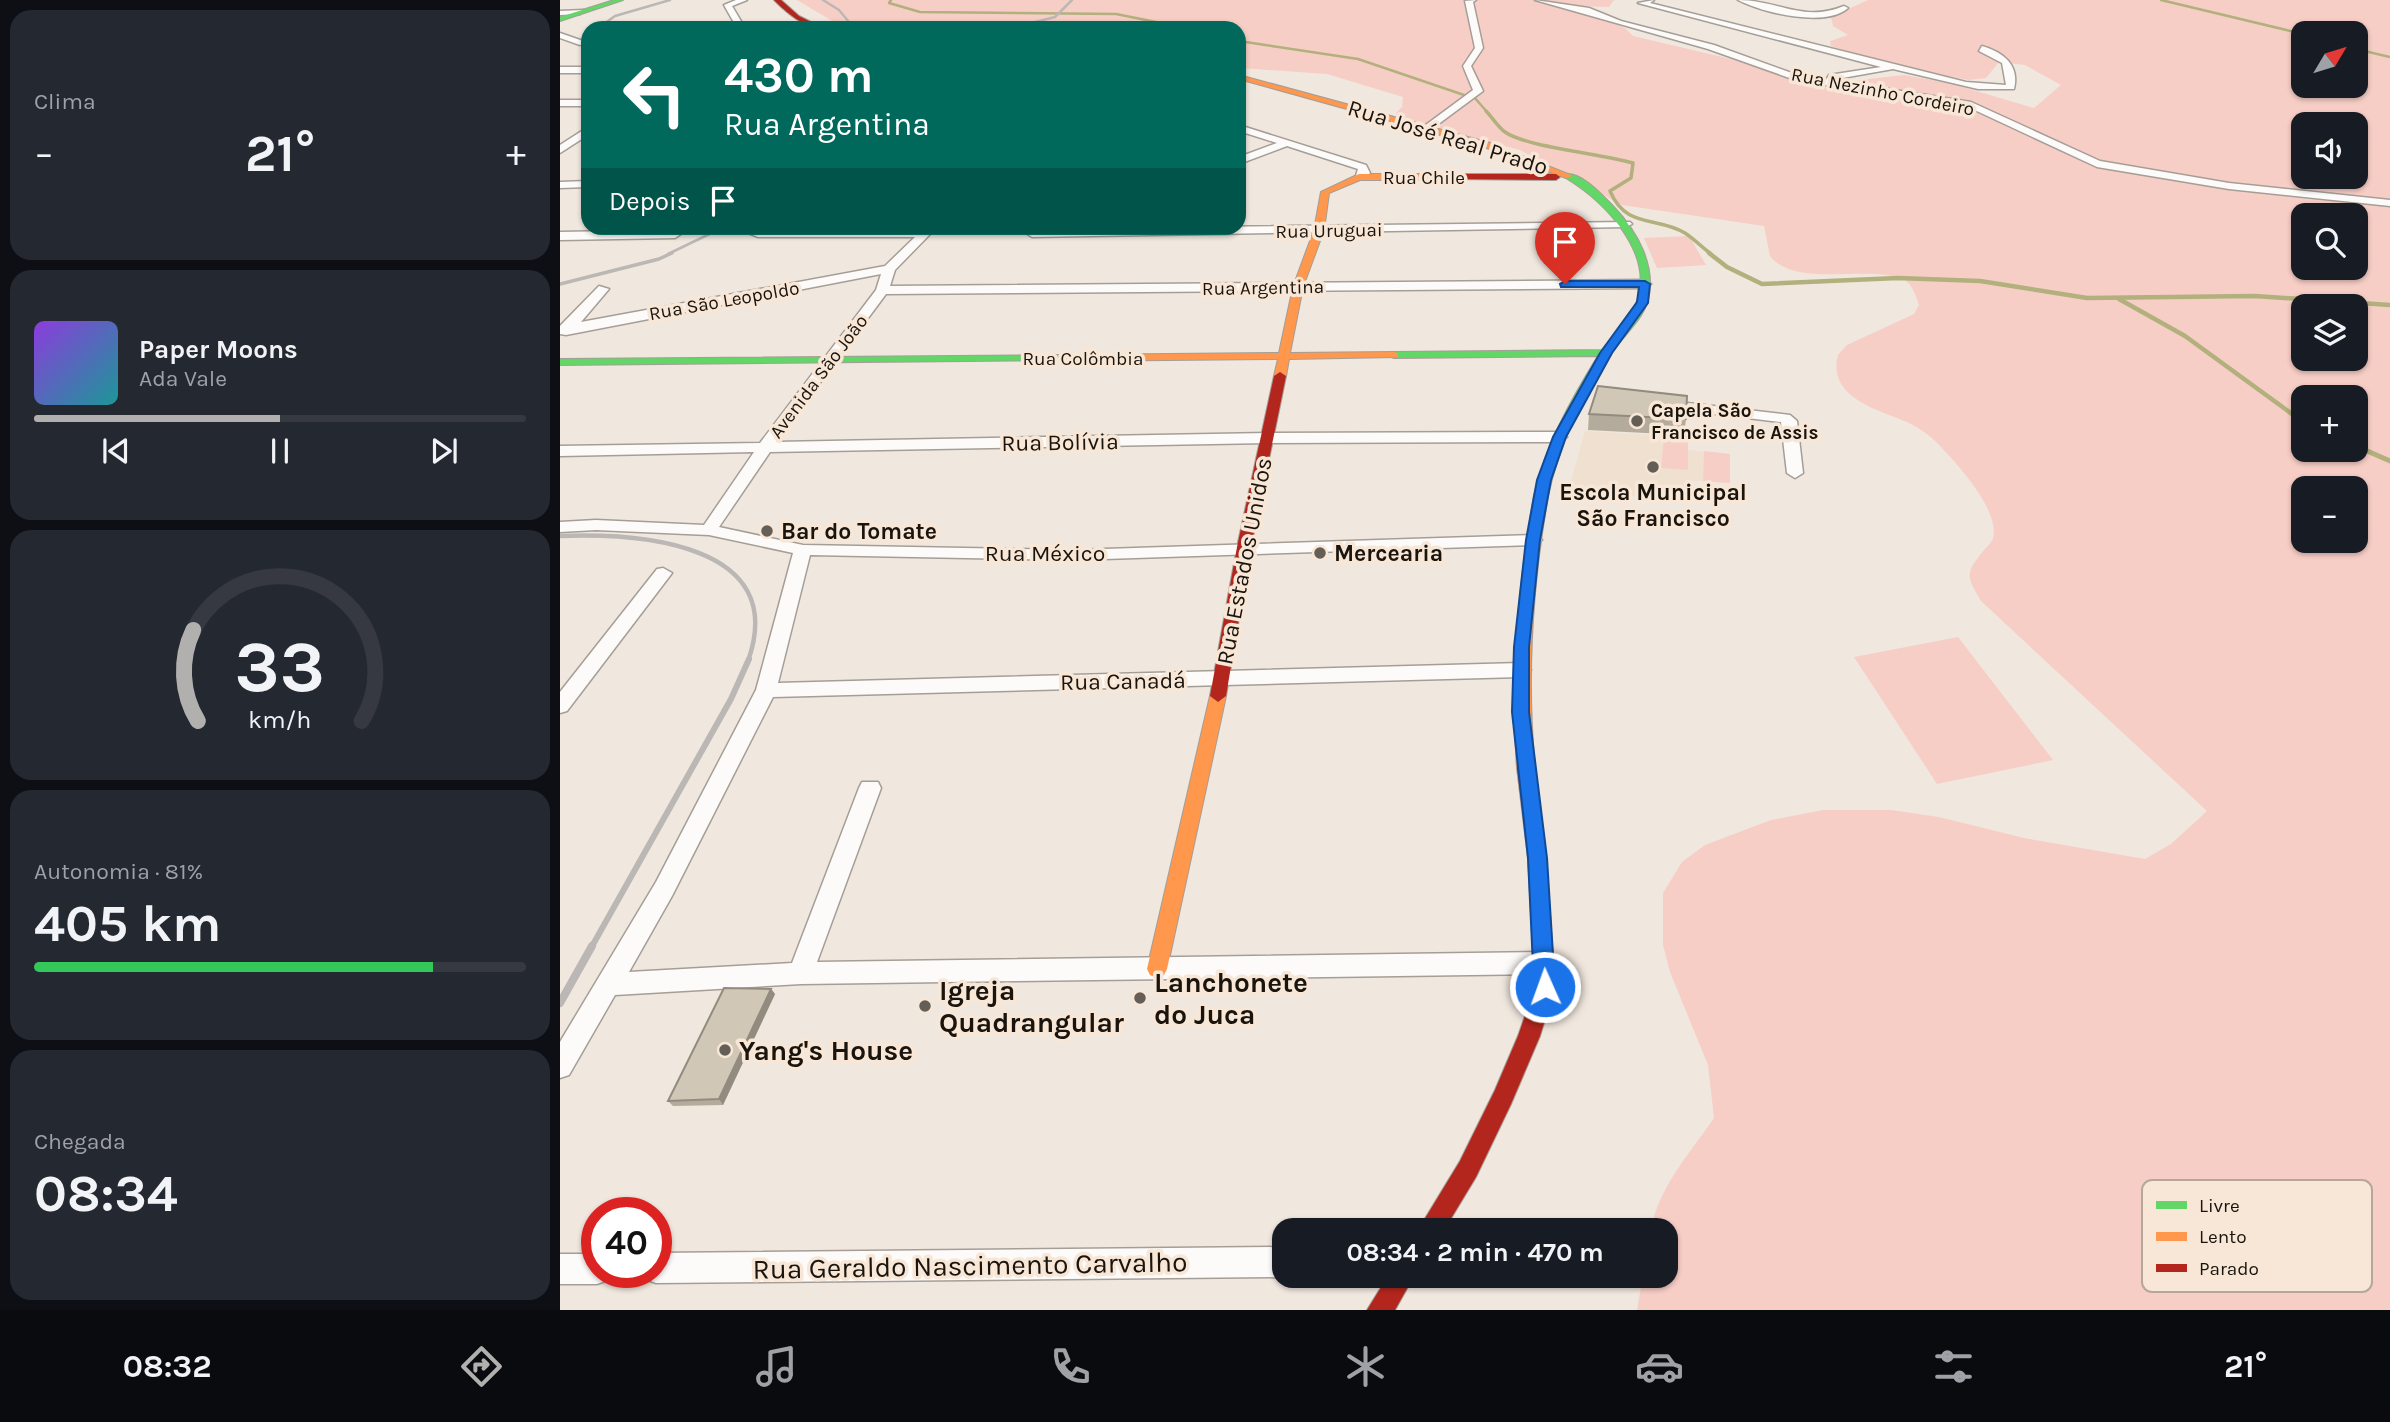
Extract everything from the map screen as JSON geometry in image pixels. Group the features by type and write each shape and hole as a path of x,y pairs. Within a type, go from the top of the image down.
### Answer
{"street":[{"path":"560,19 620,0"},
{"path":"737,21 728,5 743,0"},
{"path":"777,0 804,21"},
{"path":"1426,129 1478,91 1467,66 1479,48 1471,16 1469,1 1472,0"},
{"name":"Rua Nezinho Cordeiro","path":"1539,0 1586,10 1618,23 1689,41 1798,78 1853,89 1968,104 2097,164 2229,186 2390,203"},
{"path":"1742,0 1825,17 1837,15 1844,8"},
{"path":"1644,13 1654,4 1779,33 1893,67 1977,85 2011,88 2012,70 2004,59 1982,49"},
{"path":"1763,17 1749,12 1747,8 1766,6"},
{"path":"560,13 580,12"},
{"path":"1618,23 1631,18"},
{"path":"560,35 580,43"},
{"path":"1773,69 1826,78 1893,67"},
{"path":"560,71 581,70"},
{"name":"Rua José Real Prado","path":"1246,79 1487,145 1573,177 1626,224 1635,241 1645,284"},
{"path":"560,103 581,103"},
{"path":"1246,130 1362,167 1365,173 1359,177"},
{"path":"560,150 566,142"},
{"path":"1246,158 1287,143"},
{"name":"Rua Chile","path":"1359,177 1573,177"},
{"name":"Rua Estados Unidos","path":"1157,968 1222,679 1244,547 1298,287 1319,230 1325,192 1359,177"},
{"path":"560,184 581,184"},
{"name":"Rua Uruguai","path":"1246,231 1626,224"},
{"path":"560,236 618,235"},
{"name":"Avenida São João","path":"709,530 765,447 882,290 889,270 924,235"},
{"name":"Rua São Leopoldo","path":"563,331 889,270"},
{"path":"1437,1218 1468,1169 1508,1085 1545,987 1537,858 1520,712 1521,670 1533,540 1544,480 1559,437 1590,394 1606,353 1643,303 1645,284"},
{"name":"Rua Argentina","path":"882,290 927,292 1082,286 1645,284"},
{"path":"563,331 603,289"},
{"name":"Rua Colômbia","path":"560,362 1606,353"},
{"path":"1648,402 1785,418 1789,421 1795,473"},
{"name":"Rua Bolívia","path":"560,452 1268,438 1559,437"},
{"name":"Rua México","path":"560,527 596,525 709,530 803,550 1074,555 1244,547 1533,540"},
{"path":"560,1066 664,889 766,690 803,550"},
{"path":"564,697 663,573"},
{"name":"Rua Canadá","path":"766,690 1521,670"},
{"path":"801,973 870,788"},
{"path":"607,984 801,973 1544,964"},
{"name":"Rua Geraldo Nascimento Carvalho","path":"672,1268 1272,1262"},
{"path":"560,1269 581,1269"},
{"path":"1380,1310 1394,1288"}],"shaded area":[{"path":"797,0 1614,0 1609,7 1579,6 1582,10 1625,28 1633,36 1833,83 1904,75 1949,83 2034,108 2061,85 2025,65 1999,62 1986,78 1969,80 1889,65 1831,46 1830,41 1848,35 1833,26 1831,17 1868,0 2390,0 2390,1310 1637,1310 1641,1288 1678,1288 1678,1218 1654,1218 1660,1200 1676,1171 1714,1118 1708,1065 1670,972 1663,945 1663,893 1682,862 1705,845 1771,820 1823,810 1891,810 1939,817 2024,838 2145,859 2171,844 2207,811 1981,601 1972,586 1970,575 1973,564 1992,540 1994,527 1984,502 1958,465 1930,436 1912,424 1858,400 1840,382 1837,370 1838,355 1847,345 1914,314 1919,305 1908,283 1887,275 1814,274 1782,266 1770,256 1764,226 1622,205 1520,150 1398,118 1396,113 1402,107 1403,97 1327,74 1246,68 1246,21 832,21"},
{"path":"1689,236 1706,265 1657,268 1644,238"},
{"name":"Escola Municipal São Francisco","path":"1585,431 1686,437 1688,450 1730,454 1730,483 1686,480 1683,498 1655,494 1622,497 1569,489"},
{"path":"1664,437 1688,439 1688,470 1661,468"},
{"path":"1704,451 1730,454 1730,483 1703,481"},
{"path":"1958,637 2053,760 1937,784 1854,657"}],"building":[{"path":"1598,386 1687,396 1686,419 1589,414"},
{"name":"Yang's House","path":"724,988 771,989 719,1099 668,1101"}],"waterway":[{"path":"891,0 889,3 920,12 1116,14 1151,21"},
{"path":"2161,0 2291,31"},
{"path":"1246,42 1358,59 1464,95"},
{"path":"2368,52 2390,57"},
{"path":"1474,97 1488,113"},
{"path":"1486,111 1502,130 1515,137 1633,163 1631,178 1610,191 1617,203 1633,217 1685,233 1711,254"},
{"path":"1709,253 1727,267 1762,284 1898,278 1980,281 2087,298 2255,296 2390,305"},
{"path":"2119,299 2185,336 2291,413"},
{"path":"2368,451 2390,461"}],"railway":[{"path":"608,21 615,16 670,0"},
{"path":"823,0 839,10 848,21"},
{"path":"1039,21 1055,17 1072,0"},
{"path":"668,254 707,235"},
{"path":"560,284 659,259 672,253"},
{"path":"560,536 629,538 665,543 699,553 728,569 747,591 755,622 748,661"},
{"path":"591,948 731,699 749,659"},
{"path":"560,1003 592,946"}],"traffic: fast":[{"path":"560,19 620,0"},
{"path":"1541,496 1551,458 1566,422 1605,354 1639,309 1645,284 1643,265 1626,229 1599,197 1569,176"},
{"path":"1394,355 1606,353"},
{"path":"560,362 1066,358"}],"traffic: slow":[{"path":"1246,79 1487,145 1569,176"},
{"path":"1280,376 1298,287 1319,230 1325,192 1359,177 1456,177"},
{"path":"1066,358 1394,355"},
{"path":"1526,768 1522,699 1523,631 1541,496"},
{"path":"1157,969 1218,696"}],"traffic: jam":[{"path":"777,0 805,21"},
{"path":"1456,177 1556,177"},
{"path":"1218,696 1244,547 1280,376"},
{"path":"1437,1218 1468,1169 1503,1097 1529,1036 1545,987 1537,858 1526,768"},
{"path":"1380,1310 1394,1288"}],"place":[{"name":"Capela São Francisco de Assis","path":"1637,421"},
{"name":"Escola Municipal São Francisco","path":"1653,467"},
{"name":"Bar do Tomate","path":"767,531"},
{"name":"Mercearia","path":"1320,553"},
{"name":"Lanchonete do Juca","path":"1140,998"},
{"name":"Igreja Quadrangular","path":"925,1006"},
{"name":"Yang's House","path":"725,1050"}],"route":[{"path":"1545,987 1537,858 1526,786 1520,712 1521,647 1533,540 1544,480 1559,437 1606,353 1643,303 1645,284 1565,284"}]}
